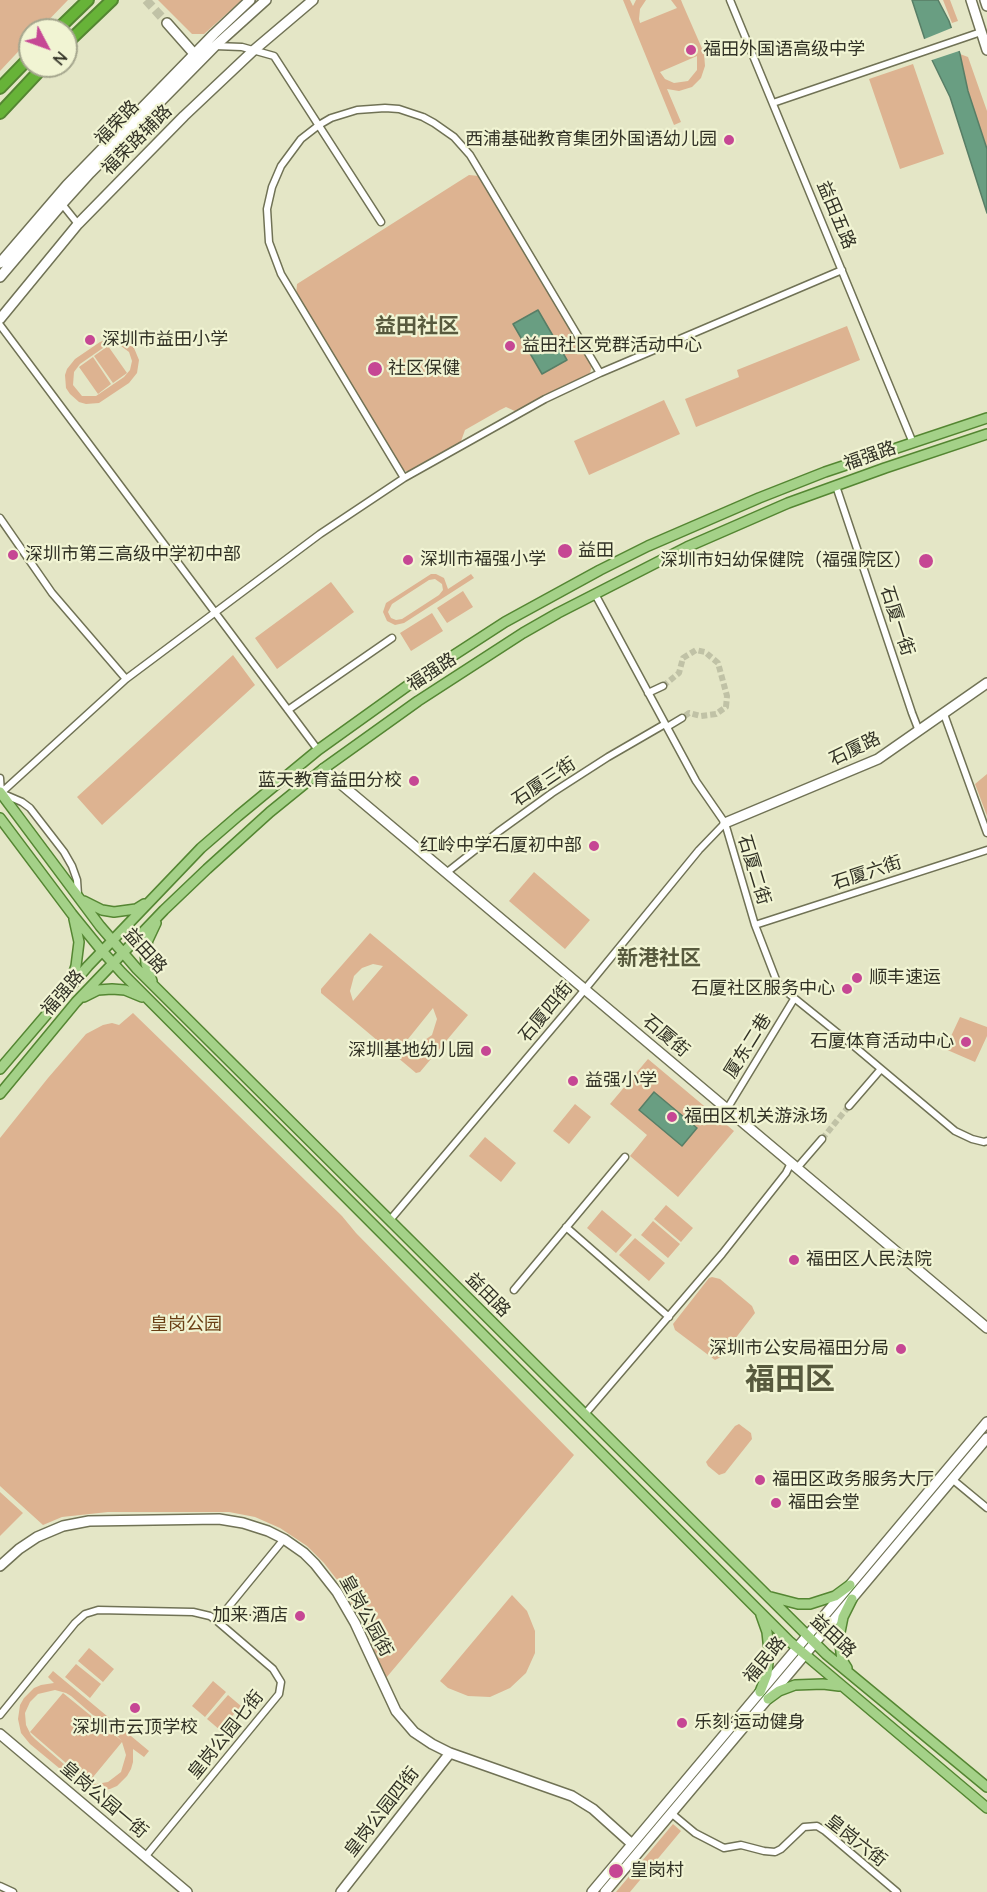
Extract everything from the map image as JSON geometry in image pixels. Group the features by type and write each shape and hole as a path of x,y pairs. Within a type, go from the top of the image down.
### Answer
{"highway":[{"path":"69,18 88,0"},
{"path":"78,33 112,0"},
{"path":"0,88 18,69"},
{"path":"0,112 33,78"}],"main road":[{"name":"福强路","path":"0,1069 102,951 153,897 223,829 318,750 382,702 459,651 505,622 648,546 825,472 987,418"},
{"name":"福强路","path":"0,1094 76,1002 112,963 231,847 323,769 452,679 523,633 656,562 709,537 788,503 987,434"},
{"name":"益田路","path":"0,792 79,898 156,988 811,1639 851,1675 987,1786"},
{"name":"益田路","path":"0,818 112,963 801,1651 987,1808"},
{"path":"79,898 102,910 114,912 136,909 153,897"},
{"path":"156,988 149,975 145,953 148,940 164,910"},
{"path":"67,990 79,951 77,928 72,914"},
{"path":"76,1002 98,990 112,989 138,994 152,1003"},
{"path":"769,1596 783,1602 810,1604 835,1596 850,1585"},
{"path":"851,1675 842,1659 839,1637 843,1617 852,1599"},
{"path":"755,1606 764,1621 769,1644 764,1695 795,1685 823,1684 844,1688"}],"street":[{"name":"福荣路","path":"0,277 62,204 250,0"},
{"name":"福荣路","path":"0,263 67,186 198,57 215,46 266,0"},
{"name":"福荣路辅路","path":"0,318 78,224 184,116 254,50 313,0"},
{"name":"益田五路","path":"730,0 913,443"},
{"path":"971,0 987,50"},
{"path":"985,0 987,6"},
{"path":"167,23 198,57"},
{"path":"773,103 981,32"},
{"path":"215,46 242,47 274,56 381,222"},
{"path":"404,478 281,274 269,242 267,209 276,176 293,147 319,125 344,113 385,108 423,117 454,137 470,155 600,373"},
{"path":"62,204 78,224"},
{"path":"0,792 126,679 320,534 404,478 545,399 600,373 842,270"},
{"path":"0,325 318,750"},
{"name":"石厦一街","path":"836,486 919,731"},
{"path":"0,518 52,593 126,679"},
{"name":"石厦二街","path":"595,594 696,781 725,823 755,925 774,978 794,999 955,1131 972,1139 987,1141"},
{"path":"288,710 392,638"},
{"name":"石厦路","path":"725,823 878,759 987,683"},
{"path":"648,693 663,686"},
{"path":"944,714 987,833"},
{"name":"石厦三街","path":"446,873 552,793 608,757 682,718"},
{"name":"石厦街","path":"323,769 987,1328"},
{"path":"0,778 0,792"},
{"path":"0,792 30,808 64,852 77,880 79,898"},
{"name":"石厦四街","path":"390,1220 585,990 699,850 725,823"},
{"name":"石厦六街","path":"755,925 987,850"},
{"name":"厦东二巷","path":"726,1109 794,999"},
{"path":"849,1106 881,1069"},
{"path":"585,1414 669,1317 790,1169 822,1139"},
{"path":"514,1290 625,1157"},
{"path":"566,1227 669,1317"},
{"name":"福民路","path":"592,1892 801,1651 850,1585 987,1422"},
{"name":"福民路","path":"811,1639 852,1599 987,1438"},
{"path":"952,1479 987,1508"},
{"name":"皇岗公园街","path":"0,1566 19,1549 46,1533 63,1526 99,1520 227,1520 261,1528 284,1539 310,1558 342,1599 400,1717 414,1732 450,1753 572,1796 593,1809 632,1844"},
{"path":"217,1621 284,1539"},
{"name":"皇岗公园七街","path":"0,1715 75,1623 91,1611 193,1612 210,1616 273,1669 279,1677 280,1690 276,1698 145,1857"},
{"name":"福民路","path":"605,1892 764,1695"},
{"name":"皇岗公园一街","path":"0,1734 187,1892"},
{"name":"皇岗公园四街","path":"341,1892 450,1753"},
{"name":"皇岗六街","path":"671,1813 695,1833 724,1848 741,1845 775,1852 804,1827 817,1826 897,1892"},
{"path":"0,1886 13,1892"}],"green space":[{"path":"0,0 68,0 51,18 18,18 18,52 0,71"},
{"path":"158,0 242,0 204,34 192,34"},
{"path":"623,0 630,0 633,6 636,0 646,0 640,9 640,23 677,8 671,0 681,0 704,53 705,66 701,78 692,87 679,91 667,89 681,122 674,125","holes":["697,56 697,70 688,81 674,83 665,79 660,72"]},
{"path":"943,0 950,0 958,21 952,23"},
{"path":"960,54 968,57 987,111 987,149 968,91"},
{"path":"913,64 944,154 900,169 869,79"},
{"path":"469,175 479,176 592,365 589,377 517,412 506,407 500,410 465,430 460,444 406,471 400,469 296,296 297,284"},
{"path":"847,326 860,360 696,427 685,399 739,377 737,370"},
{"path":"112,337 124,340 134,348 139,360 137,373 129,383 99,403 79,402 66,388 67,369 75,359 100,342","holes":["112,344 121,346 129,352 132,361 130,370 124,377 96,396 82,396 73,385 74,372 80,364"]},
{"path":"108,346 127,373 113,383 94,356"},
{"path":"93,357 111,384 98,394 79,367"},
{"path":"664,400 680,434 589,475 574,441"},
{"path":"431,574 444,578 448,589 471,574 474,578 404,623 395,625 387,621 383,612 386,603","holes":["435,579 442,584 443,590 439,595 402,619 391,618 388,612 392,604 429,580"]},
{"path":"331,582 354,612 277,669 255,638"},
{"path":"463,591 473,607 447,623 437,608"},
{"path":"432,613 443,631 411,651 400,633"},
{"path":"233,655 255,685 102,825 77,797"},
{"path":"987,774 987,816 975,784"},
{"path":"534,872 590,920 565,949 509,901"},
{"path":"370,933 468,1015 420,1072 416,1073 321,993 321,989","holes":["373,964 383,966 353,1001 350,991 354,976 362,968","433,1008 437,1019 432,1035 419,1044 404,1044"]},
{"name":"皇岗公园","path":"133,1013 342,1216 574,1455 386,1678 360,1618 338,1581 307,1546 280,1528 255,1517 229,1512 108,1512 62,1517 43,1525 0,1486 0,1138 86,1034 103,1025 112,1023 119,1025"},
{"name":"石厦体育活动中心","path":"960,1017 987,1027 987,1036 975,1062 945,1049"},
{"name":"福田区机关游泳场","path":"648,1059 734,1131 678,1197 630,1156 647,1135 610,1104"},
{"path":"575,1104 591,1117 569,1144 553,1131"},
{"path":"485,1137 516,1163 501,1182 469,1156"},
{"path":"666,1205 693,1228 681,1242 654,1219"},
{"path":"602,1210 632,1235 616,1253 587,1228"},
{"path":"653,1221 680,1244 668,1258 641,1235"},
{"path":"635,1238 665,1263 649,1281 619,1255"},
{"path":"712,1277 720,1279 752,1306 755,1313 721,1357 715,1360 675,1330 673,1324"},
{"path":"739,1424 751,1433 752,1439 725,1473 719,1475 706,1462"},
{"path":"0,1492 23,1513 0,1536"},
{"path":"512,1595 527,1611 535,1631 535,1653 526,1673 510,1688 490,1697 468,1696 448,1688 440,1681"},
{"path":"89,1648 114,1669 103,1682 78,1661"},
{"path":"76,1664 101,1684 90,1698 65,1677"},
{"path":"53,1671 149,1751 144,1757 133,1749 131,1769 117,1786 96,1791 82,1787 30,1744 21,1733 18,1719 20,1705 34,1688 54,1683 48,1677","holes":["55,1690 66,1693 71,1696 122,1741 63,1693 30,1732 88,1782 80,1778 35,1739 31,1735 26,1725 25,1713 30,1702 38,1694","122,1742 126,1755 121,1772 108,1782 96,1784 89,1782"]},
{"path":"213,1681 226,1692 205,1717 192,1706"},
{"path":"228,1695 241,1706 220,1730 207,1719"},
{"path":"673,1824 681,1831 630,1892 616,1892"}],"shaded area":[{"path":"912,0 938,0 949,21 987,149 987,213 950,97 931,58"},
{"path":"538,310 567,360 542,374 513,324"},
{"name":"福田区机关游泳场","path":"654,1092 697,1128 682,1146 639,1110"}],"pier":[{"path":"954,27 962,50 929,61 922,40"}],"tunnel":[{"path":"146,0 167,23"},
{"path":"663,686 679,673 683,658 696,650 705,652 718,663 727,696 726,707 716,714 701,716 689,713 682,718"},
{"path":"822,1139 849,1106"}],"place":[{"name":"福田外国语高级中学","path":"691,50"},
{"name":"西浦基础教育集团外国语幼儿园","path":"729,140"},
{"name":"深圳市益田小学","path":"90,340"},
{"name":"益田社区党群活动中心","path":"510,346"},
{"name":"社区保健","path":"375,369"},
{"name":"益田","path":"565,551"},
{"name":"深圳市第三高级中学初中部","path":"13,555"},
{"name":"深圳市福强小学","path":"408,560"},
{"name":"深圳市妇幼保健院（福强院区）","path":"926,561"},
{"name":"蓝天教育益田分校","path":"414,781"},
{"name":"红岭中学石厦初中部","path":"594,846"},
{"name":"顺丰速运","path":"857,978"},
{"name":"石厦社区服务中心","path":"847,989"},
{"name":"石厦体育活动中心","path":"966,1042"},
{"name":"深圳基地幼儿园","path":"486,1051"},
{"name":"益强小学","path":"573,1081"},
{"name":"福田区机关游泳场","path":"672,1117"},
{"name":"福田区人民法院","path":"794,1260"},
{"name":"深圳市公安局福田分局","path":"901,1349"},
{"name":"福田区政务服务大厅","path":"760,1480"},
{"name":"福田会堂","path":"776,1503"},
{"name":"加来·酒店","path":"300,1616"},
{"name":"深圳市云顶学校","path":"135,1708"},
{"name":"乐刻·运动健身","path":"682,1723"},
{"name":"皇岗村","path":"616,1871"}],"district":[{"name":"益田社区","path":"417,327"},
{"name":"新港社区","path":"659,959"},
{"name":"福田区","path":"790,1380"}]}
